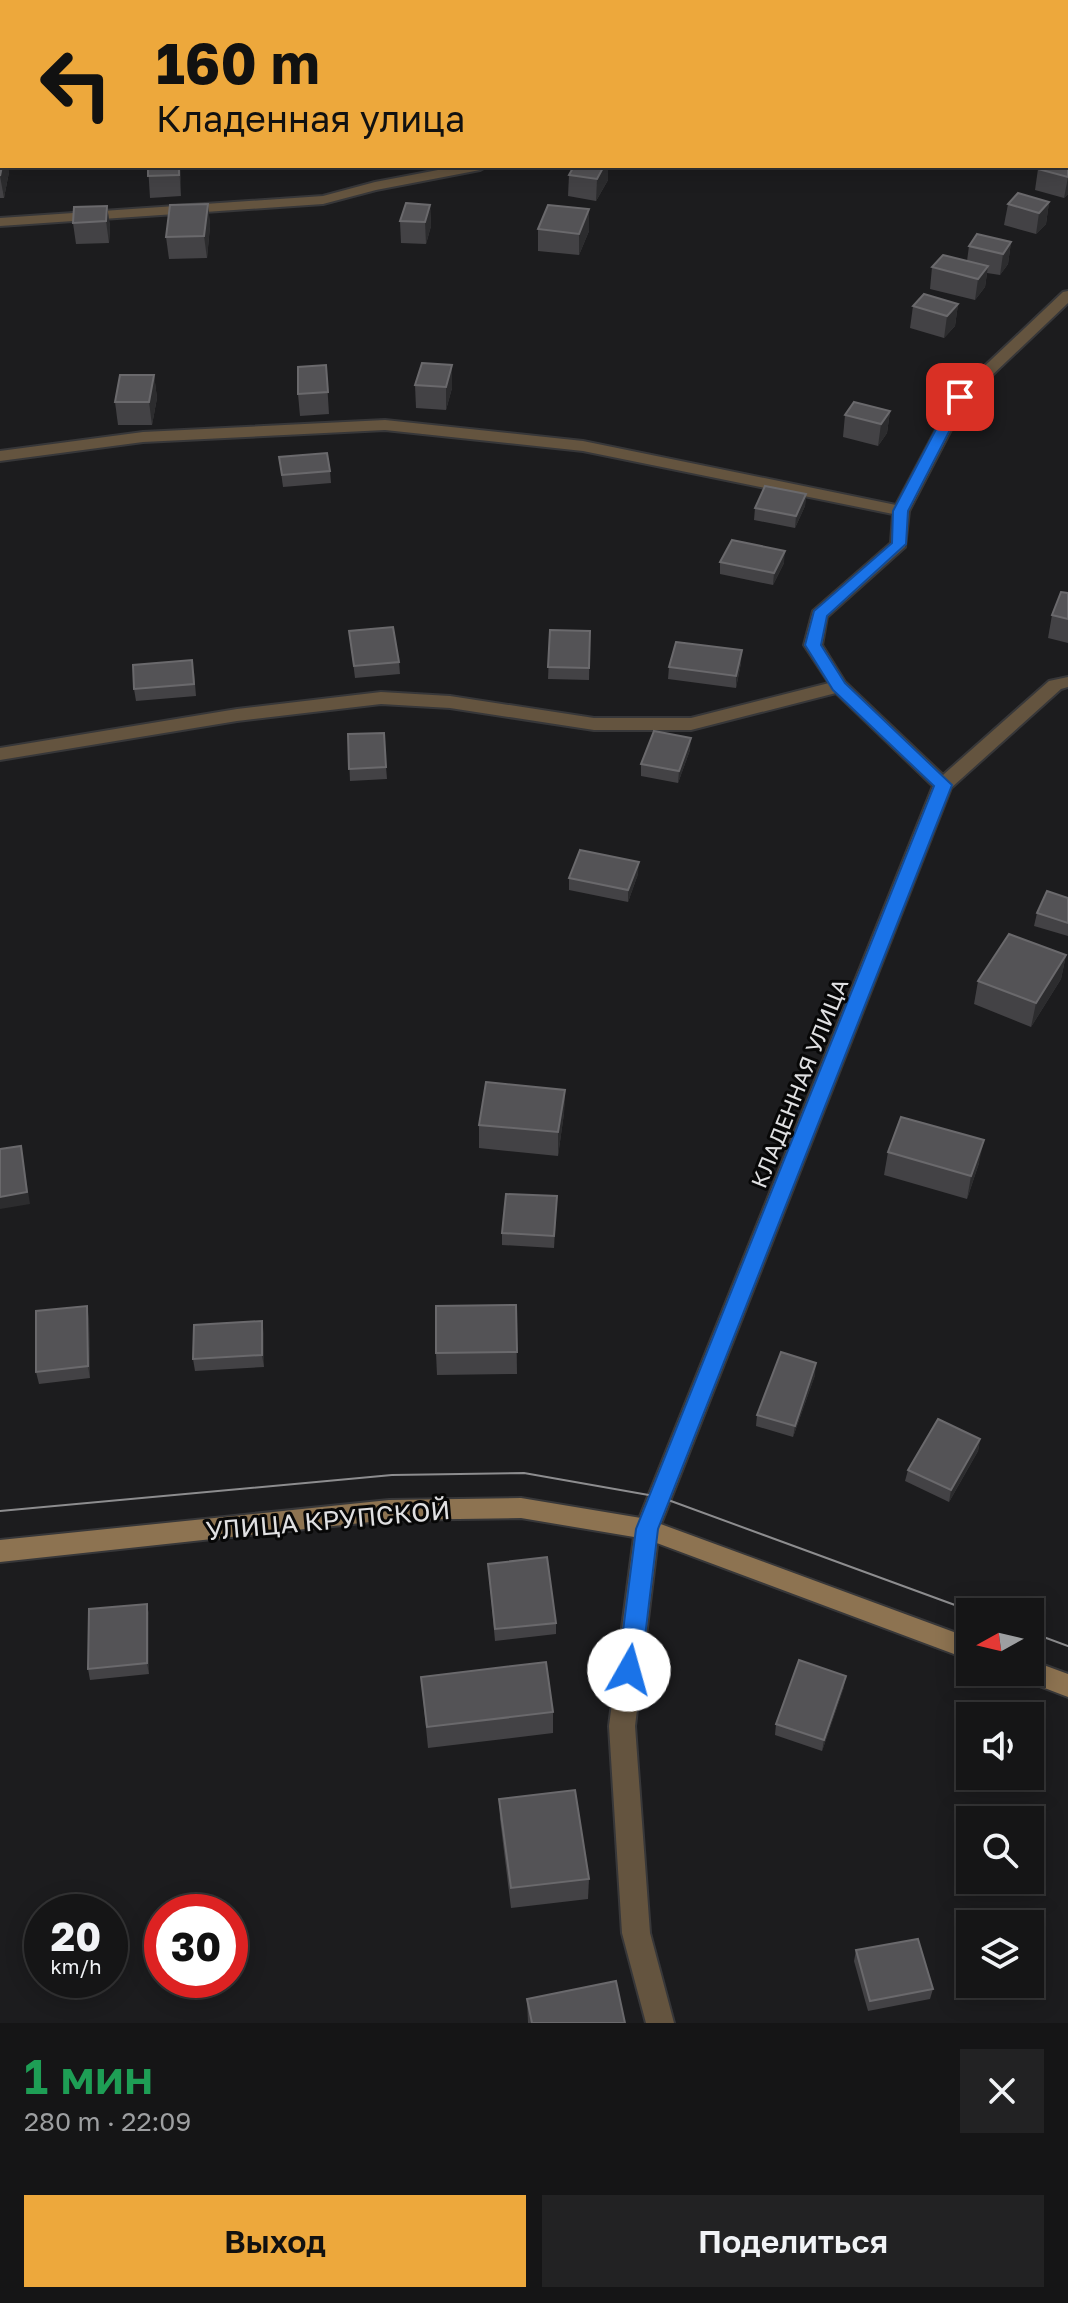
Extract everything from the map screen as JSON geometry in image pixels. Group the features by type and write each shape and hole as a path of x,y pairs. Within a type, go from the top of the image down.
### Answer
{"main road":[{"name":"УЛИЦА КРУПСКОЙ","path":"0,1551 389,1510 521,1508 647,1529 956,1644"},
{"path":"1044,1677 1068,1686"}],"street":[{"path":"0,222 323,200 375,186 470,168"},
{"path":"1068,295 960,397 901,511 899,544 819,615 813,645 839,686 943,785 1055,685 1068,682"},
{"path":"0,456 143,437 385,425 583,446 901,511"},
{"path":"0,754 237,715 381,698 450,702 594,724 691,724 839,686"},
{"name":"КЛАДЕННАЯ УЛИЦА","path":"660,2023 636,1933 622,1726 647,1529 943,785"}],"building":[{"path":"148,168 179,168 179,175 148,176"},
{"path":"573,168 603,168 597,179 569,175"},
{"path":"1068,168 1068,177 1038,169"},
{"path":"1018,193 1049,202 1039,213 1008,204"},
{"path":"406,203 430,205 425,222 400,221"},
{"path":"208,204 204,236 166,237 170,205"},
{"path":"548,205 589,209 579,234 538,229"},
{"path":"107,206 106,221 73,223 74,207"},
{"path":"977,234 1011,242 1003,254 969,246"},
{"path":"943,255 988,266 978,279 932,267"},
{"path":"924,294 958,304 947,316 913,306"},
{"path":"422,363 452,365 446,387 415,385"},
{"path":"326,365 328,392 298,394 298,367"},
{"path":"120,375 154,375 149,402 115,402"},
{"path":"854,402 890,411 881,424 845,415"},
{"path":"327,453 330,471 282,475 279,457"},
{"path":"765,486 806,494 796,516 755,508"},
{"path":"732,540 785,551 774,573 720,562"},
{"path":"1061,592 1068,593 1068,619 1052,615"},
{"path":"393,627 399,662 354,666 349,631"},
{"path":"550,630 590,631 589,668 548,667"},
{"path":"676,642 742,650 736,676 669,667"},
{"path":"192,660 194,684 134,689 133,665"},
{"path":"654,731 691,738 679,771 641,764"},
{"path":"384,733 386,767 349,769 348,734"},
{"path":"580,850 639,862 628,890 569,878"},
{"path":"1047,891 1068,898 1068,923 1037,913"},
{"path":"1009,934 1066,955 1036,1003 978,981"},
{"path":"486,1082 565,1090 558,1132 479,1125"},
{"path":"901,1117 984,1140 971,1176 888,1152"},
{"path":"21,1146 27,1192 0,1197 0,1149"},
{"path":"506,1194 557,1196 554,1236 502,1233"},
{"path":"516,1305 517,1352 436,1353 436,1306"},
{"path":"87,1306 88,1366 36,1372 36,1311"},
{"path":"262,1321 262,1355 193,1359 194,1325"},
{"path":"781,1352 816,1363 795,1426 757,1415"},
{"path":"938,1419 980,1439 951,1490 908,1470"},
{"path":"547,1557 556,1623 495,1629 488,1564"},
{"path":"147,1604 147,1663 88,1669 89,1609"},
{"path":"799,1660 846,1676 824,1740 776,1724"},
{"path":"546,1662 553,1712 427,1727 421,1677"},
{"path":"575,1790 589,1879 511,1888 499,1799"},
{"path":"918,1939 933,1989 870,2001 856,1950"},
{"path":"616,1981 625,2023 532,2023 527,1999"}],"tram line":[{"path":"0,1511 392,1475 524,1473 660,1497 956,1605"},
{"path":"1044,1637 1068,1646"}],"route":[{"path":"629,1670 647,1529 943,785 839,686 813,645 819,615 899,544 901,511 960,397"}]}
